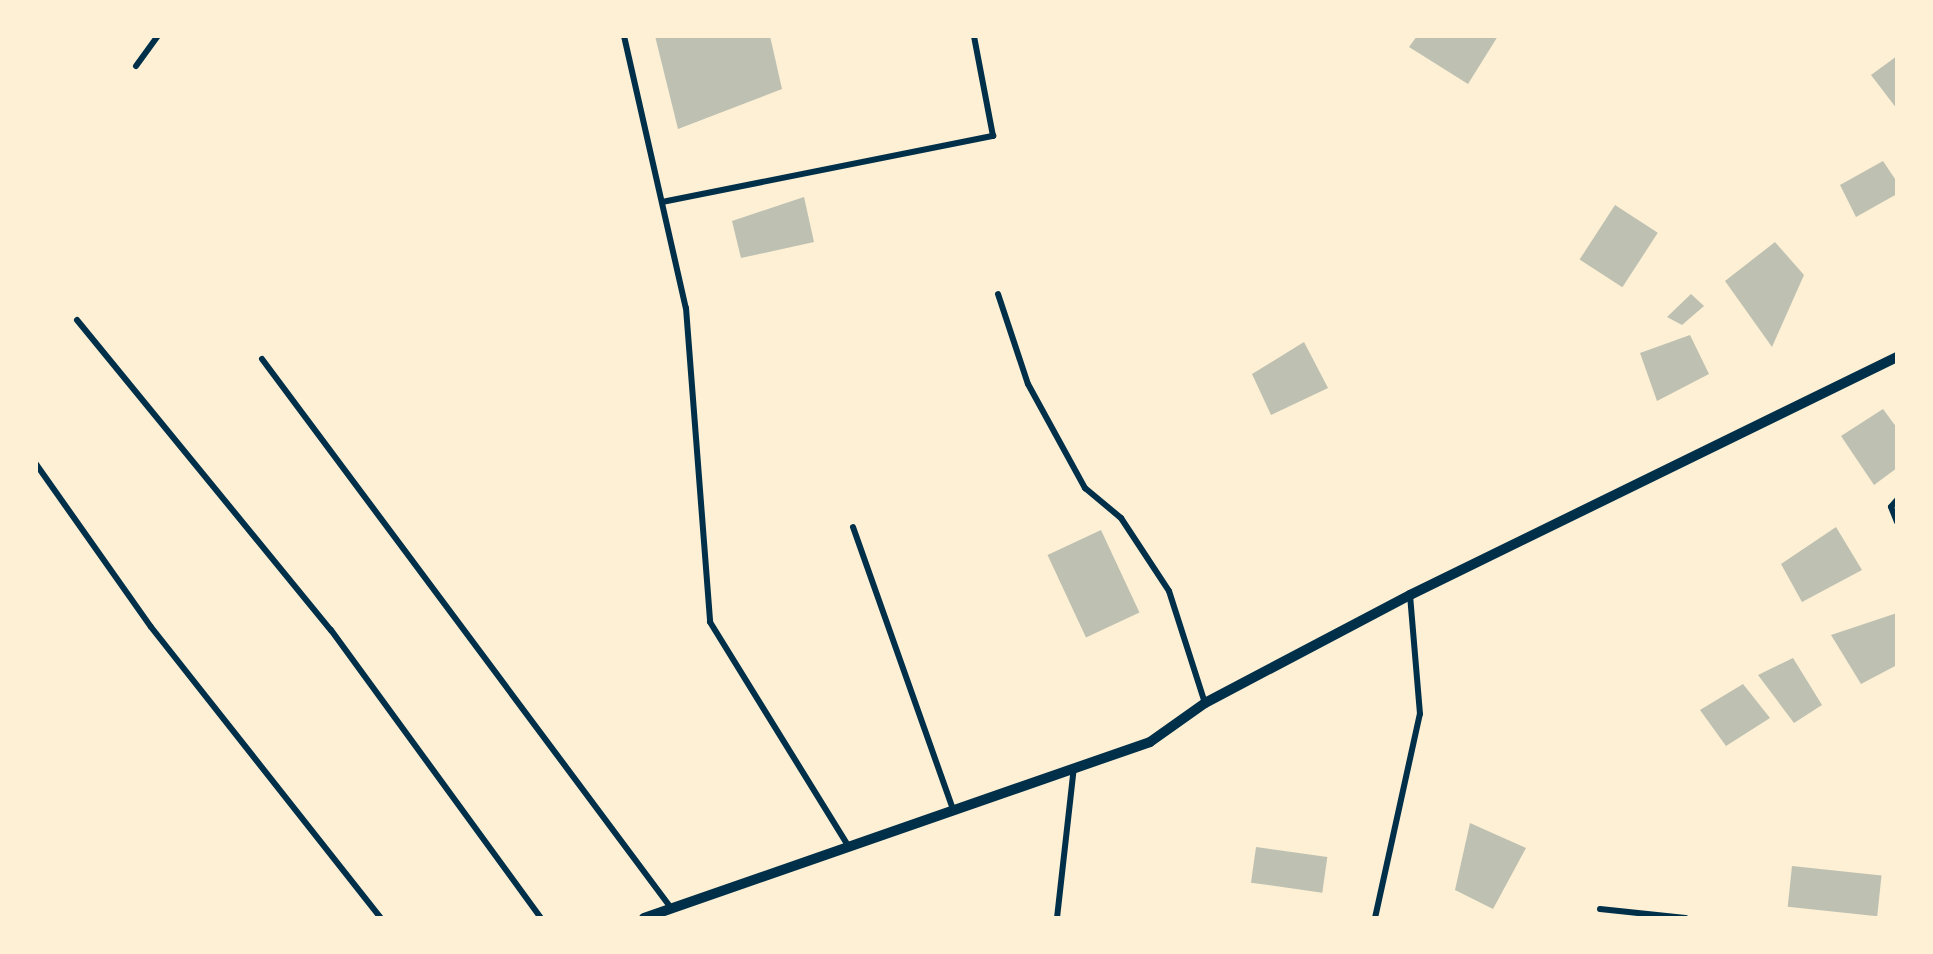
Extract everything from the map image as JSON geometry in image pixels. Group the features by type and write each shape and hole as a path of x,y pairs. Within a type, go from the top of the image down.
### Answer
{"street":[{"path":"136,66 158,36"},
{"path":"624,36 686,308 710,622 847,844"},
{"path":"662,202 993,136 974,36"},
{"path":"998,294 1028,384 1085,488 1121,518 1169,591 1204,703"},
{"path":"77,320 331,630 541,918"},
{"path":"644,918 847,844 1150,742 1204,703 1410,595 1897,357"},
{"path":"262,360 672,908"},
{"path":"36,464 151,627 381,918"},
{"path":"1897,500 1891,507 1897,522"},
{"path":"853,527 953,809"},
{"path":"1375,918 1420,714 1410,595"},
{"path":"1057,918 1074,767"},
{"path":"1600,909 1686,918"}],"building":[{"path":"655,36 770,36 782,89 678,129"},
{"path":"1417,36 1498,36 1468,84 1409,47"},
{"path":"1897,56 1897,109 1871,75"},
{"path":"1883,161 1897,182 1897,194 1856,217 1840,185"},
{"path":"804,197 814,242 741,258 732,221"},
{"path":"1615,205 1658,233 1622,287 1580,260"},
{"path":"1775,242 1804,275 1772,347 1725,281"},
{"path":"1691,294 1704,306 1682,325 1667,317"},
{"path":"1690,335 1709,374 1657,401 1640,353"},
{"path":"1304,342 1328,388 1271,415 1252,374"},
{"path":"1883,409 1897,428 1897,468 1874,485 1841,436"},
{"path":"1836,527 1862,570 1802,602 1781,564"},
{"path":"1101,530 1139,612 1086,637 1048,555"},
{"path":"1897,613 1897,665 1861,684 1831,635"},
{"path":"1793,658 1822,705 1794,723 1758,675"},
{"path":"1743,684 1770,718 1726,746 1700,710"},
{"path":"1470,823 1526,848 1493,909 1455,890"},
{"path":"1256,847 1327,857 1322,893 1251,883"},
{"path":"1792,866 1882,875 1877,916 1788,907"}]}
